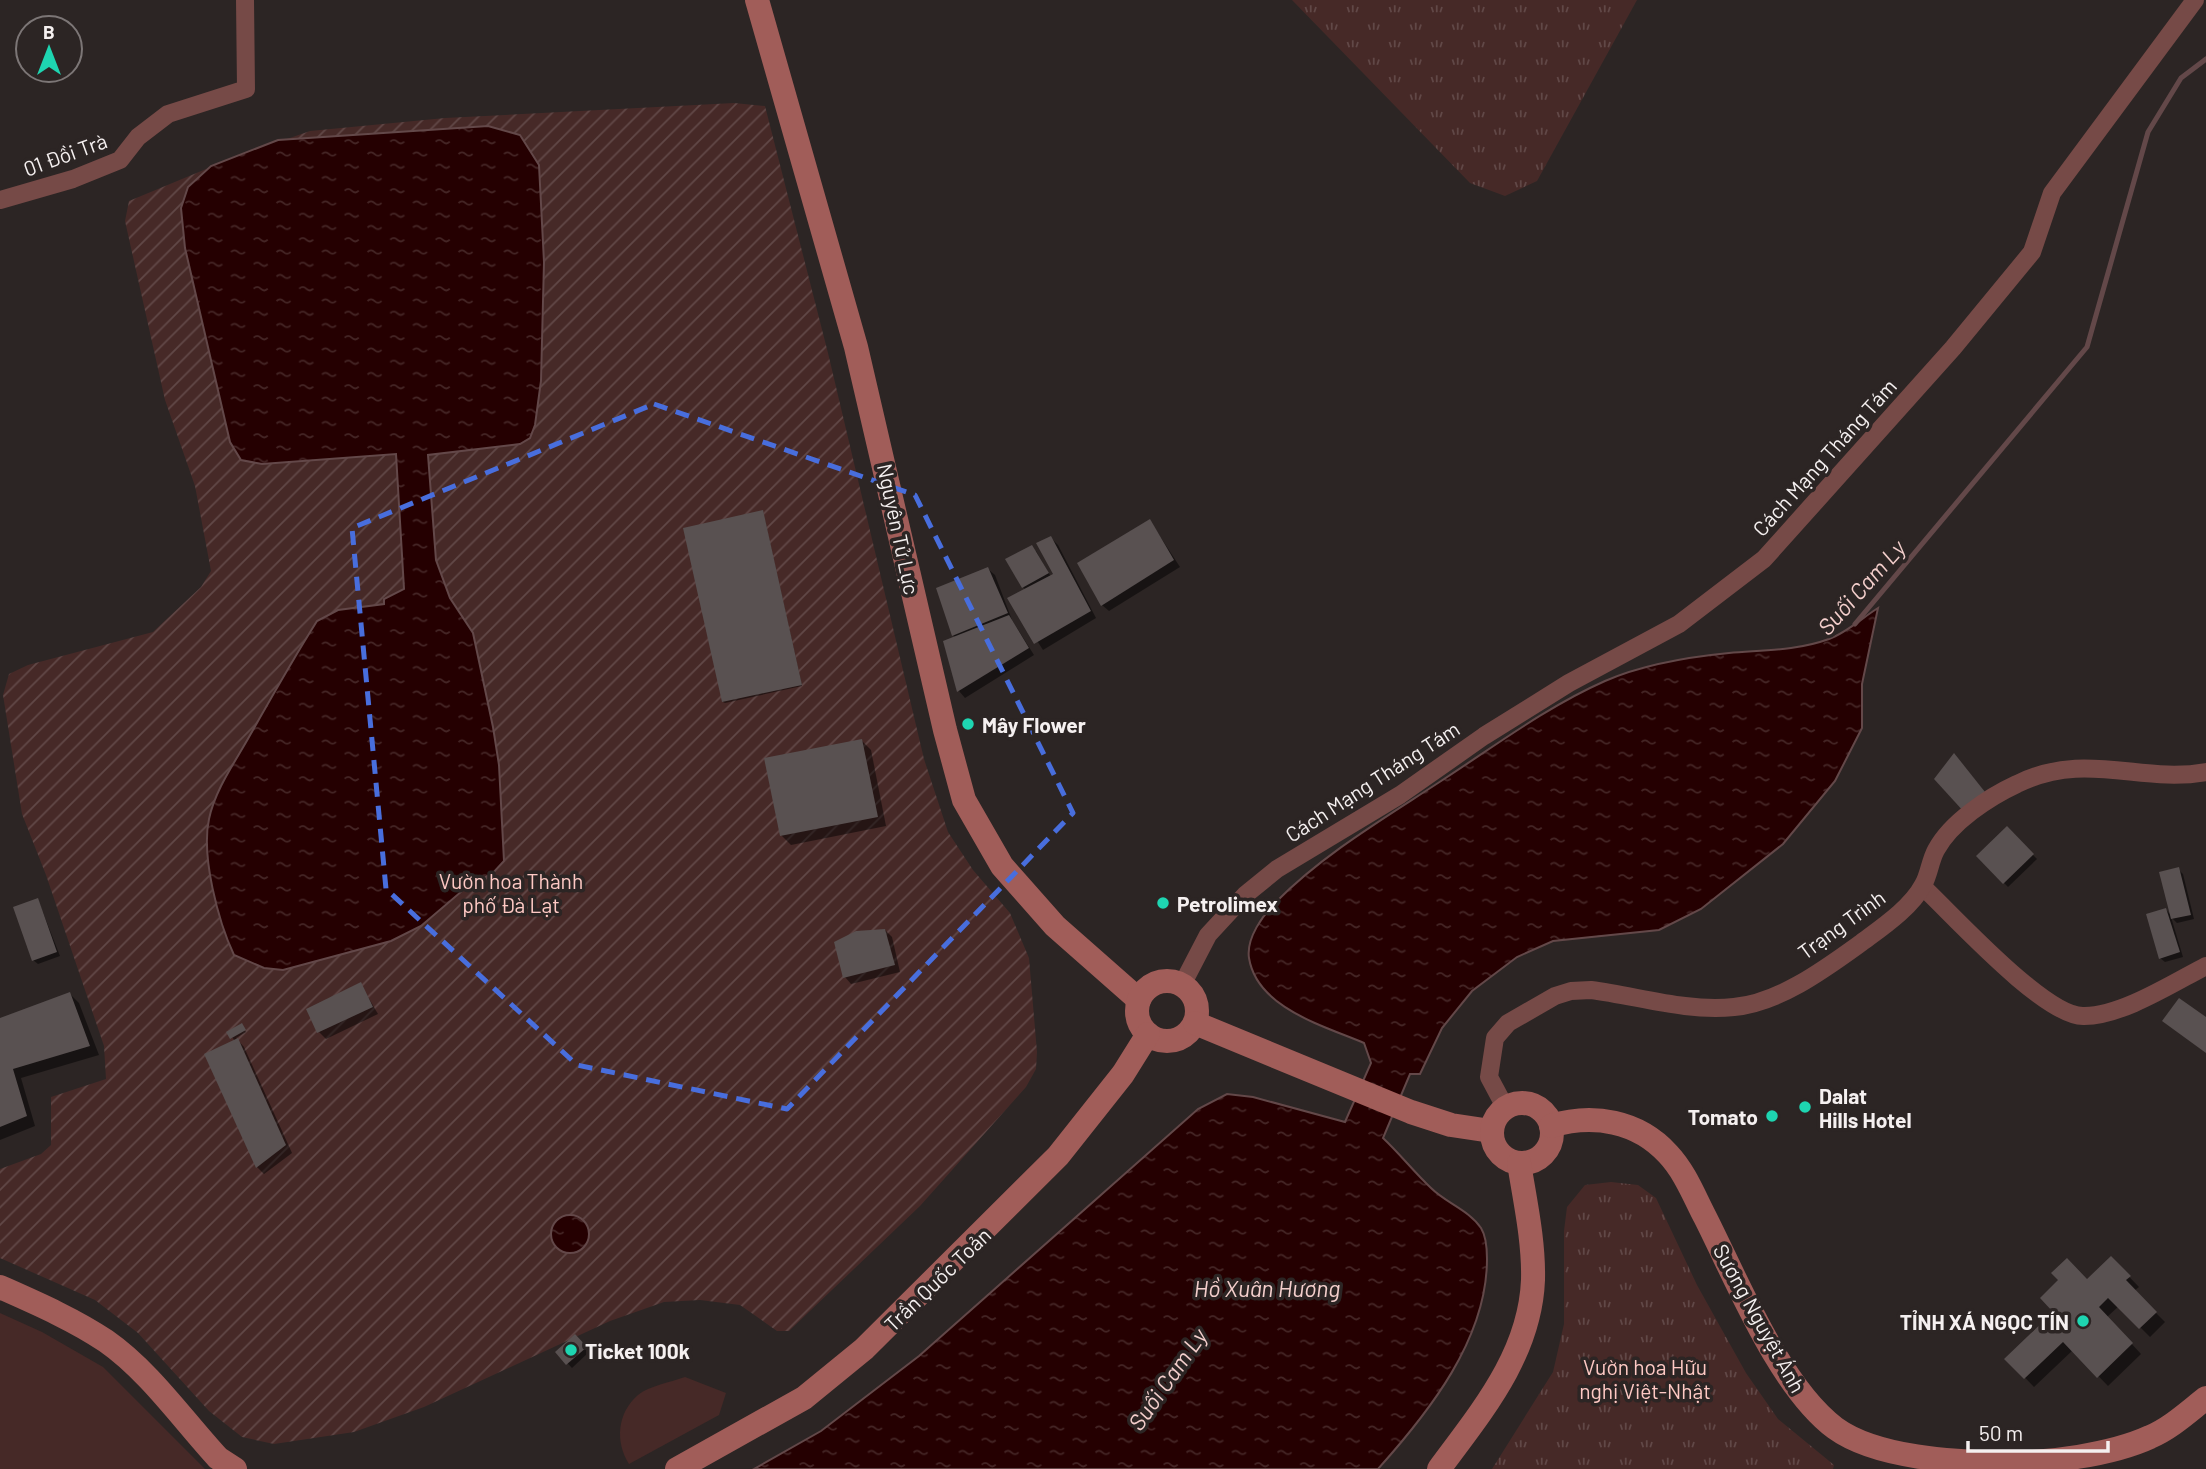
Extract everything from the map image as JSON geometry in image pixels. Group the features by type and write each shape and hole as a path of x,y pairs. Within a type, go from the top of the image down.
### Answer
{"main road":[{"name":"Nguyên Tử Lực","path":"757,0 856,347 942,719 964,800 1002,866 1055,926 1139,1000"},
{"path":"1158,982 1182,985 1197,1004 1195,1023 1190,1031 1174,1040 1165,1041 1148,1034 1138,1018 1139,1000 1143,992 1158,982"},
{"path":"1195,1023 1411,1112 1451,1125 1492,1131"},
{"name":"Trần Quốc Toản","path":"677,1469 804,1398 864,1349 1058,1156 1123,1074 1148,1034"},
{"path":"1530,1104 1544,1112 1552,1126 1552,1136 1545,1153 1529,1162 1510,1161 1496,1149 1492,1131 1499,1114 1506,1108 1530,1104"},
{"name":"Sương Nguyệt Ánh","path":"1552,1126 1581,1120 1612,1121 1641,1132 1667,1152 1686,1179 1768,1340 1803,1397 1837,1429 1849,1434 1894,1451 1927,1458 2028,1463 2074,1458 2149,1438 2206,1398"},
{"path":"1439,1469 1502,1380 1527,1324 1533,1258 1520,1163"},
{"path":"0,1287 59,1314 106,1341 130,1360 218,1458 235,1469"}],"street":[{"name":"01 Đồi Trà","path":"0,200 73,179 120,160 138,137 169,114 246,89 245,0"},
{"name":"Cách Mạng Tháng Tám","path":"1182,985 1208,935 1245,895 1277,869 1400,795 1483,736 1569,683 1679,624 1764,559 1953,348 2032,251 2058,184 2195,0"},
{"name":"Trạng Trình","path":"1506,1108 1489,1077 1495,1038 1508,1023 1555,996 1571,990 1591,990 1718,1008 1760,1002 1827,967 1888,922 1923,887 1945,837 1974,811 2019,783 2048,771 2080,767 2161,773 2206,772"},
{"path":"1923,887 2019,979 2056,1008 2069,1013 2090,1016 2126,1005 2206,966"}],"highlighted area":[{"path":"654,404 915,495 1073,813 787,1109 577,1065 386,889 352,528"}],"green space":[{"path":"1292,0 1637,0 1537,181 1505,196 1470,183"},
{"name":"Vườn hoa Thành phố Đà Lạt","path":"734,103 765,106 828,353 924,759 948,832 973,870 1010,913 1029,958 1036,1069 1026,1087 920,1206 789,1331 777,1331 740,1305 700,1300 664,1302 610,1321 424,1407 354,1432 274,1444 242,1437 209,1411 138,1333 95,1300 0,1258 0,1169 41,1154 51,1145 51,1097 106,1079 104,1046 46,875 22,814 3,695 9,674 28,665 153,632 201,587 211,571 195,486 165,400 125,221 129,201 235,157 310,131 445,118"},
{"name":"Vườn hoa Hữu nghị Việt-Nhật","path":"1611,1182 1638,1185 1656,1198 1697,1285 1746,1373 1778,1419 1834,1465 1833,1469 1492,1469 1553,1372 1564,1324 1564,1231 1567,1207 1585,1185"},
{"path":"0,1313 42,1332 103,1367 205,1469 0,1469"},
{"path":"685,1377 726,1393 719,1415 629,1464 622,1446 620,1428 631,1402 643,1392"}],"water":[{"path":"488,126 520,135 539,165 544,262 541,381 535,425 530,438 520,444 428,455 436,560 450,598 473,633 493,727 499,765 504,861 492,874 469,885 421,926 391,941 283,970 264,968 234,955 228,941 209,869 209,819 226,776 317,621 338,610 384,604 384,599 404,589 396,454 262,464 241,460 230,442 185,248 181,208 188,187 211,166 278,140"},
{"name":"Hồ Xuân Hương","path":"1878,608 1862,684 1862,728 1835,781 1783,844 1701,909 1659,930 1553,941 1517,957 1472,991 1442,1028 1420,1074 1410,1074 1383,1138 1431,1188 1476,1222 1484,1235 1487,1259 1477,1318 1452,1373 1417,1423 1378,1469 754,1469 821,1431 919,1356 1198,1109 1227,1094 1253,1097 1345,1122 1371,1063 1364,1043 1312,1022 1278,1002 1265,990 1255,975 1249,958 1250,943 1256,927 1266,913 1294,885 1333,853 1520,729 1583,691 1605,681 1635,670 1682,659 1817,643 1842,633"},
{"path":"570,1215 584,1220 589,1234 584,1248 570,1253 556,1248 551,1234 556,1220"}],"building":[{"path":"763,510 802,685 722,702 683,528"},
{"path":"1150,519 1174,560 1101,606 1077,563"},
{"path":"1051,536 1091,611 1034,644 1007,598 1053,574 1036,543"},
{"path":"1032,545 1049,573 1022,588 1005,559"},
{"path":"988,567 1008,613 952,636 936,588"},
{"path":"1009,615 1029,648 957,692 943,641"},
{"path":"862,739 878,817 780,836 764,758"},
{"path":"1954,753 1985,792 1965,813 1934,779"},
{"path":"2007,826 2034,854 2003,884 1976,856"},
{"path":"2179,867 2191,915 2171,919 2159,872"},
{"path":"38,898 57,952 32,961 13,907"},
{"path":"2166,908 2180,952 2159,959 2146,914"},
{"path":"885,929 895,965 843,978 834,942 856,931"},
{"path":"361,982 373,1007 317,1033 306,1009"},
{"path":"70,992 90,1046 13,1069 27,1116 0,1127 0,1018"},
{"path":"2179,998 2206,1017 2206,1053 2162,1021"},
{"path":"242,1023 246,1030 230,1039 226,1032"},
{"path":"238,1038 286,1145 256,1168 204,1054"},
{"path":"2111,1256 2131,1276 2126,1280 2157,1312 2139,1329 2108,1298 2099,1307 2133,1343 2097,1378 2063,1342 2024,1379 2004,1359 2053,1312 2040,1298 2058,1280 2051,1273 2067,1258 2087,1279"},
{"name":"Ticket 100k","path":"575,1334 587,1347 566,1365 555,1352"}],"waterway":[{"name":"Suối Cam Ly","path":"1855,624 2087,347 2148,132 2181,78 2206,59"}],"place":[{"name":"Mây Flower","path":"968,724"},
{"name":"Petrolimex","path":"1163,903"},
{"name":"Dalat Hills Hotel","path":"1805,1107"},
{"name":"Tomato","path":"1772,1116"},
{"name":"TỈNH XÁ NGỌC TÍN","path":"2083,1321"},
{"name":"Ticket 100k","path":"571,1350"}]}
